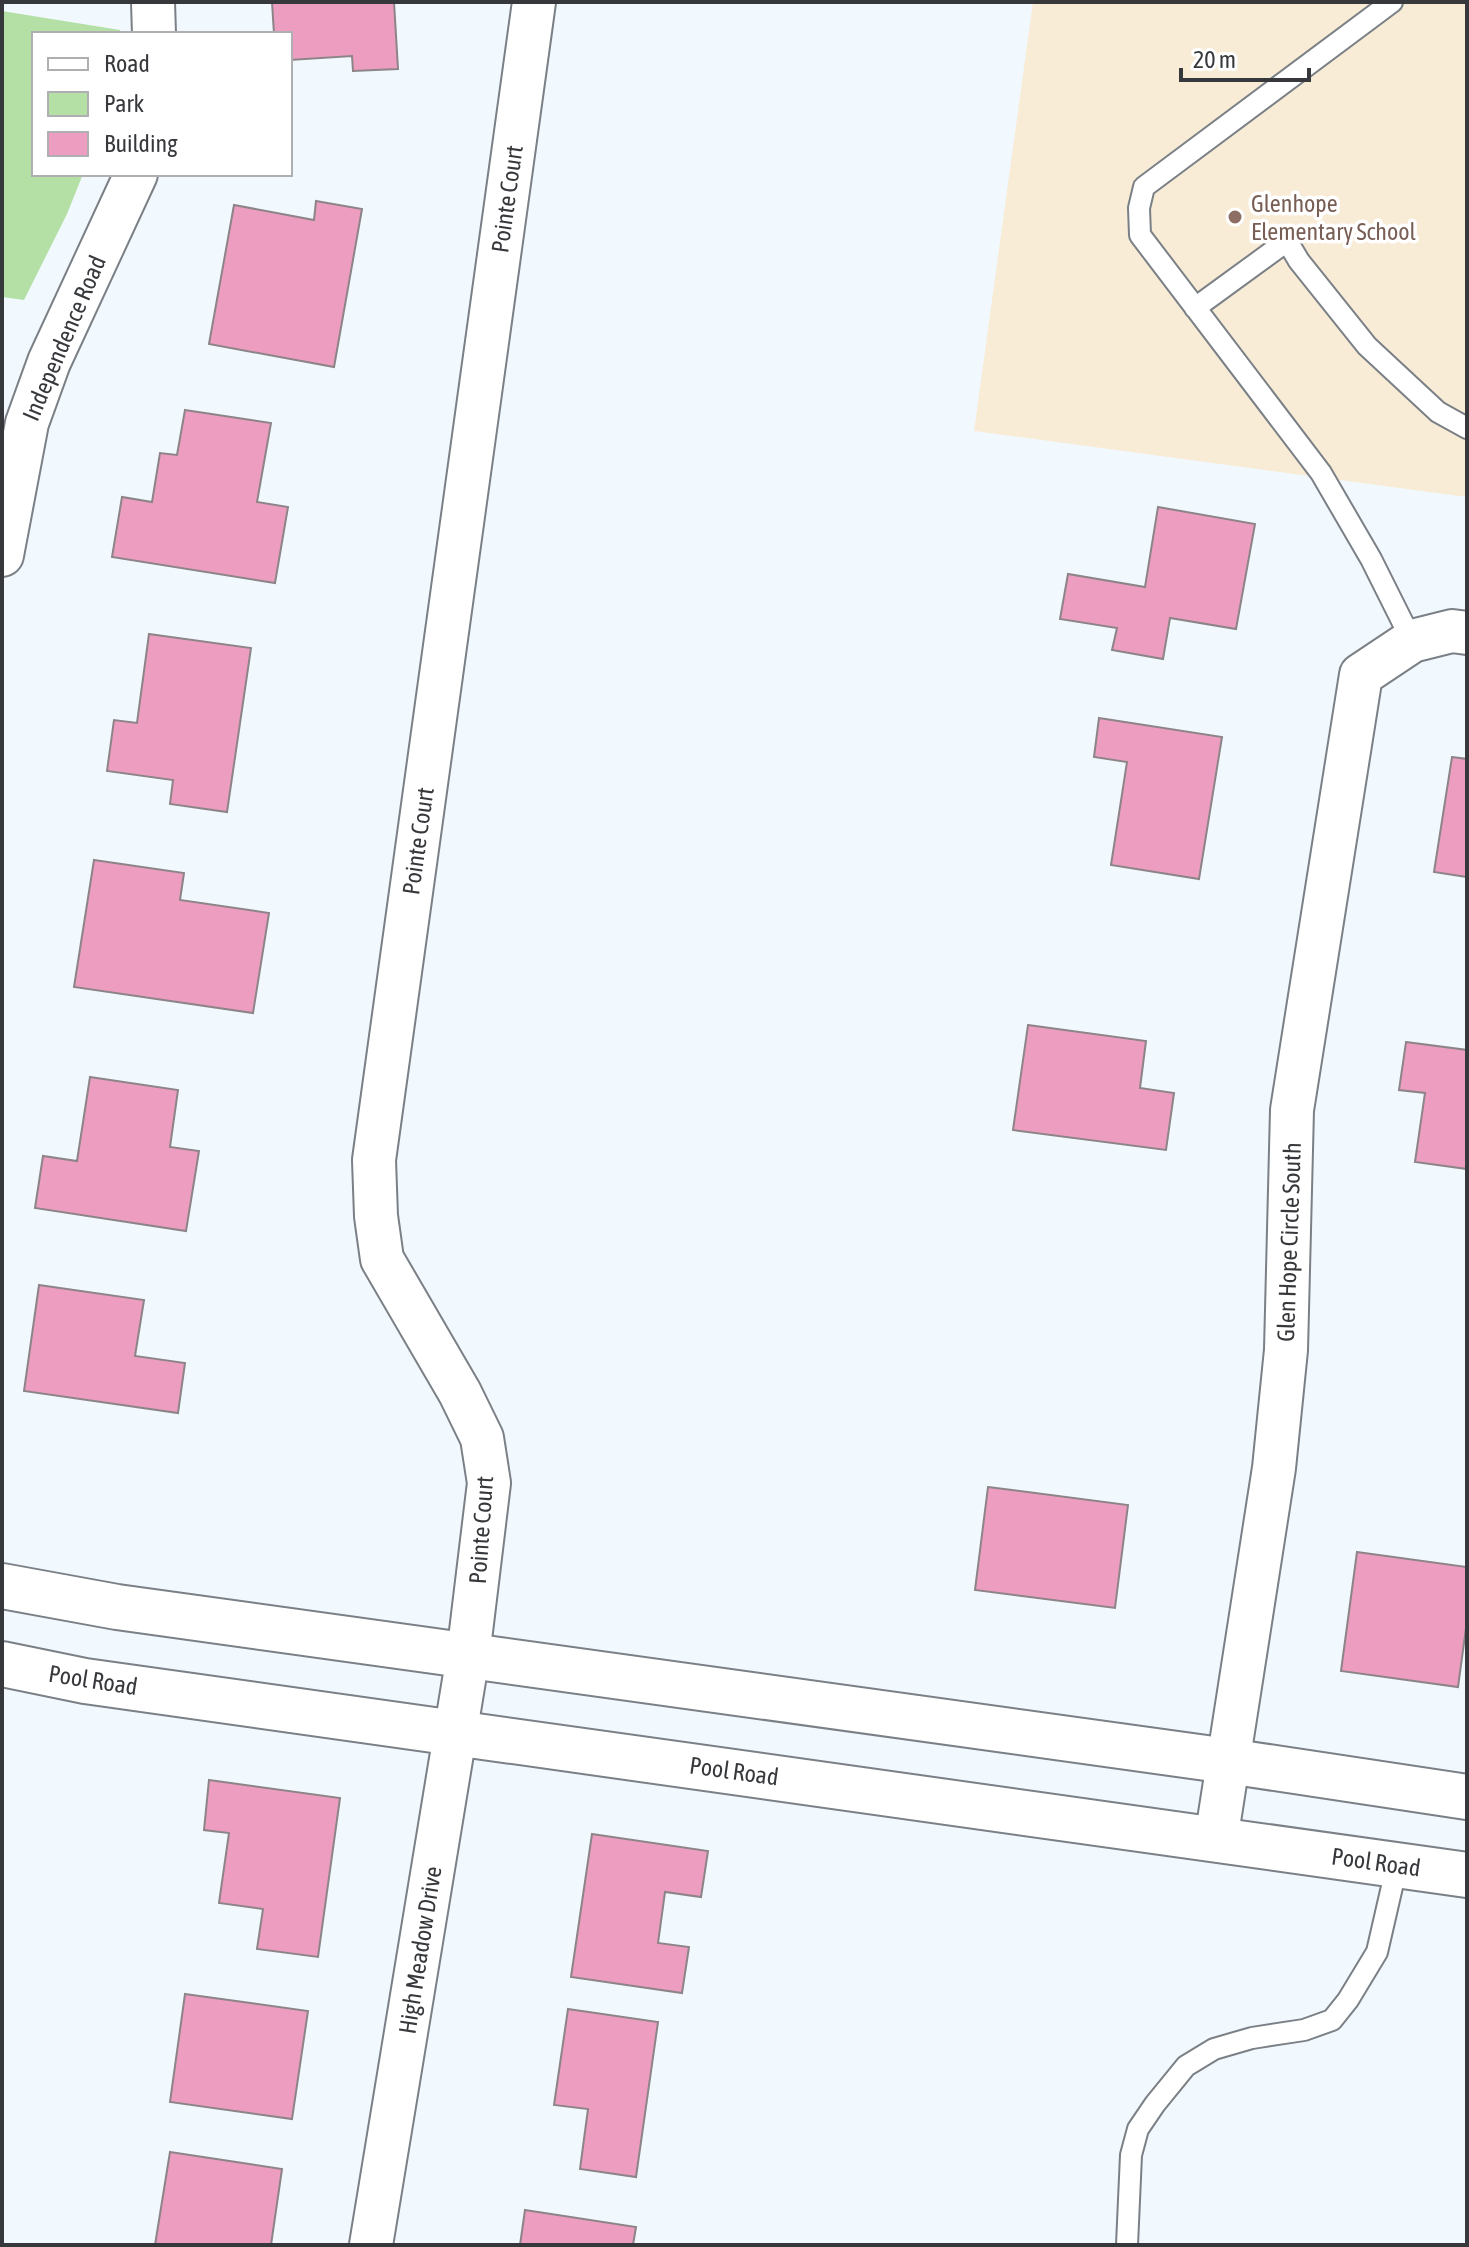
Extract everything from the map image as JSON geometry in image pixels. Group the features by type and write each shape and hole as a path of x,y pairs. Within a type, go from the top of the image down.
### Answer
{"main road":[{"path":"2,1586 117,1607 1467,1797"},
{"name":"Pool Road","path":"2,1664 85,1681 1467,1875"}],"street":[{"path":"153,2 154,32"},
{"name":"Pointe Court","path":"468,1656 489,1483 482,1438 460,1393 382,1259 376,1216 374,1160 534,2"},
{"name":"Independence Road","path":"2,555 27,423 49,362 135,176"},
{"path":"1400,650 1452,631 1467,633"},
{"name":"Glen Hope Circle South","path":"1216,1840 1277,1438 1286,1350 1292,1110 1361,675 1400,650"},
{"name":"High Meadow Drive","path":"371,2245 468,1656"}],"lane":[{"path":"1392,2 1144,187 1139,208 1140,235 1321,473 1371,559 1400,650"},
{"path":"1195,308 1287,241 1299,261 1367,346 1438,412 1467,428"},
{"path":"1127,2245 1131,2155 1138,2129 1155,2104 1186,2066 1214,2049 1252,2038 1304,2030 1332,2020 1377,1952 1397,1865"}],"shaded area":[{"name":"Glenhope Elementary School","path":"1033,2 1467,2 1467,497 974,431"}],"green space":[{"path":"2,11 120,30 32,32 32,176 82,176 24,300 2,297"}],"building":[{"path":"272,2 394,2 398,69 353,71 352,56 292,60 292,32 274,32"},
{"path":"316,201 362,209 334,367 209,344 234,205 314,220"},
{"path":"185,410 271,423 257,502 288,507 275,583 112,557 122,497 152,502 160,453 177,455"},
{"path":"1158,507 1255,524 1236,629 1170,618 1163,659 1112,650 1117,628 1060,619 1068,574 1145,587"},
{"path":"149,634 251,648 227,812 170,804 173,780 107,771 114,720 137,723"},
{"path":"1099,718 1222,737 1199,879 1111,865 1127,762 1094,757"},
{"path":"1452,757 1467,759 1467,877 1434,872"},
{"path":"94,860 184,873 180,900 269,913 253,1013 74,987"},
{"path":"1028,1025 1146,1041 1140,1088 1174,1093 1166,1150 1013,1130"},
{"path":"1406,1042 1467,1050 1467,1169 1415,1162 1425,1093 1399,1090"},
{"path":"90,1077 178,1090 170,1147 199,1151 186,1231 35,1208 43,1156 77,1161"},
{"path":"39,1285 144,1300 135,1356 185,1363 178,1413 24,1391"},
{"path":"988,1487 1128,1505 1115,1608 975,1590"},
{"path":"1357,1552 1467,1567 1467,1621 1458,1687 1341,1671"},
{"path":"209,1780 340,1798 318,1957 257,1949 263,1909 219,1903 229,1833 204,1830"},
{"path":"592,1834 708,1851 701,1897 665,1892 658,1943 689,1947 682,1993 571,1977"},
{"path":"185,1994 308,2011 292,2119 170,2102"},
{"path":"568,2009 658,2022 636,2177 580,2169 588,2109 554,2105"},
{"path":"170,2152 282,2169 271,2245 155,2245"},
{"path":"525,2210 636,2227 633,2245 520,2245"}],"place":[{"name":"Glenhope Elementary School","path":"1235,217"}]}
